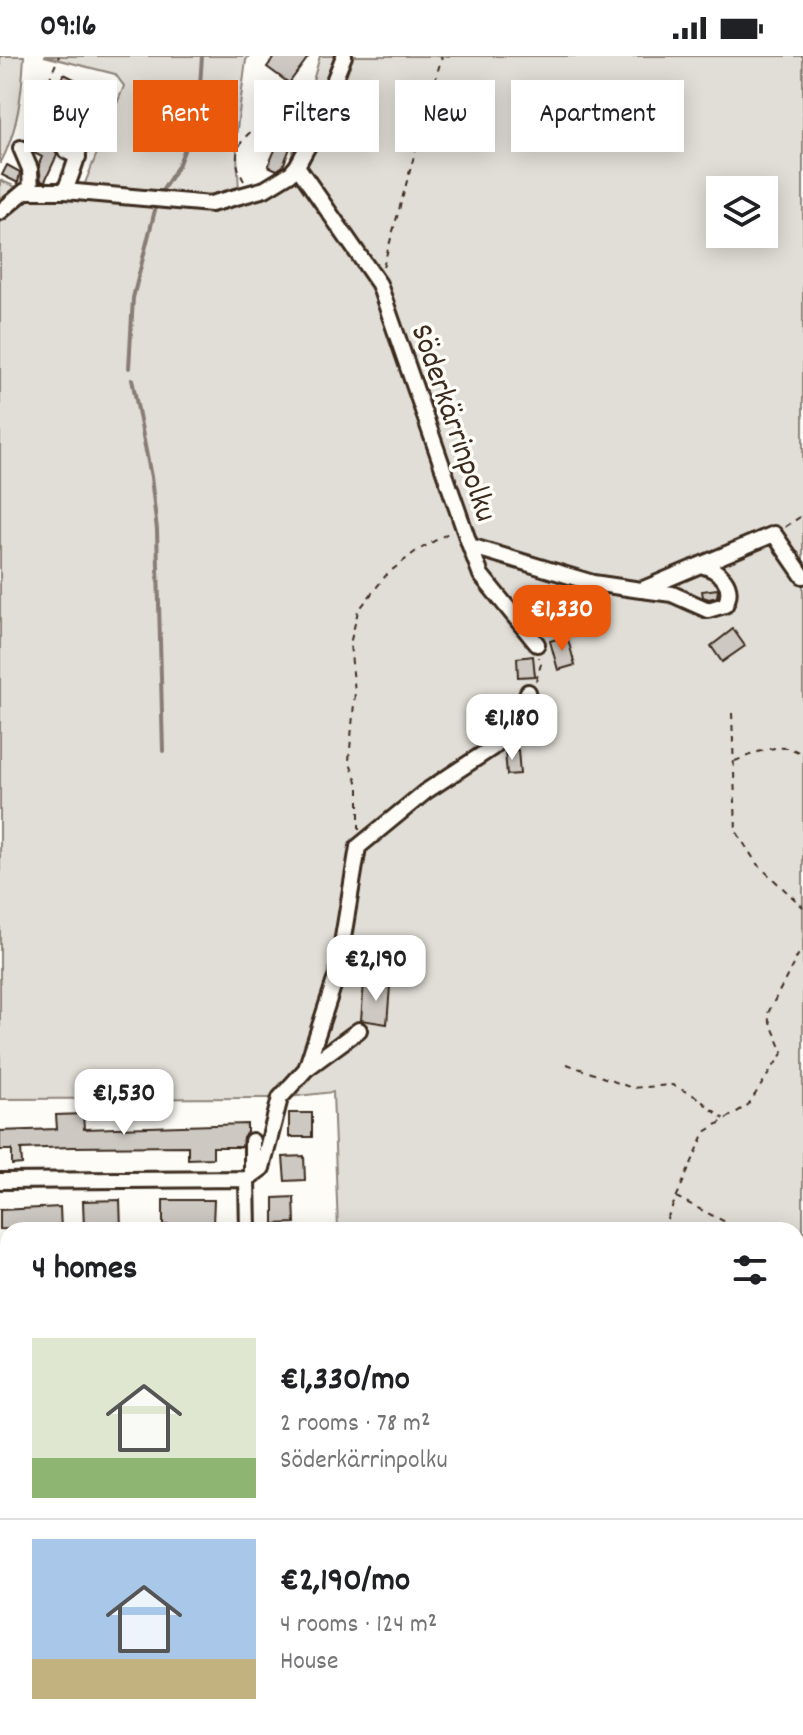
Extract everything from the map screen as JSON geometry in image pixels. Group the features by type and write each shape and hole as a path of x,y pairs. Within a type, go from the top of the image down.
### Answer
{"street":[{"path":"335,80 344,56"},
{"path":"21,148 30,169 28,191"},
{"path":"0,212 28,191 65,191 211,204 253,193 276,183 297,166 305,152"},
{"path":"65,191 78,157"},
{"name":"Söderkärrinpolku","path":"297,166 379,284 470,546 593,583 672,594 708,610 725,605 729,598 725,578 715,569 701,565"},
{"path":"641,590 774,534 803,576"},
{"path":"470,546 481,575 537,644"},
{"path":"306,1069 337,974 358,847 425,792 492,748 517,725 528,692"},
{"path":"0,1181 250,1176 262,1168 280,1098 306,1069 359,1030"},
{"path":"248,1222 252,1141"}],"path":[{"path":"21,148 59,56"},
{"path":"379,284 442,56"},
{"path":"253,193 239,171 237,160 246,134 254,126"},
{"path":"774,534 803,515"},
{"path":"358,847 359,787 349,761 355,692 350,644 358,611 387,574 415,552 462,525"},
{"path":"528,692 538,679 541,664 537,644"},
{"path":"732,713 736,831 757,864 803,907"},
{"path":"734,762 771,747 797,750 803,755"},
{"path":"665,1222 705,1132 748,1105 783,1052 767,1015 803,951"},
{"path":"567,1064 632,1088 672,1085 695,1096 725,1119"},
{"path":"675,1197 725,1222"}],"shaded area":[{"path":"0,56 24,56 18,112 0,164"},
{"path":"44,56 249,56 238,121 238,80 133,80 133,152 237,152 239,190 291,173 293,152 379,152 379,80 313,80 320,56 803,56 803,1222 338,1222 333,1092 280,1098 0,1099 0,180 25,191 81,193 97,152 117,152 117,103 124,86 115,74"}],"building":[{"path":"275,56 309,56 291,80 285,80 267,67"},
{"path":"64,74 76,80 61,80"},
{"path":"55,152 57,155 45,181 41,181 39,164 42,157 34,153"},
{"path":"274,152 288,152 283,166 277,170 268,166"},
{"path":"7,165 20,172 18,183 2,175"},
{"path":"718,589 717,597 703,597 702,591"},
{"path":"733,629 745,646 722,662 711,646"},
{"path":"567,636 575,665 558,670 550,641"},
{"path":"533,656 535,676 518,677 517,658"},
{"path":"518,750 520,774 507,775 505,751"},
{"path":"364,983 390,986 387,1024 361,1020"},
{"path":"289,1113 312,1113 312,1137 289,1137"},
{"path":"83,1114 84,1129 247,1124 247,1132 242,1147 213,1147 213,1158 188,1159 188,1146 71,1147 21,1149 22,1164 12,1165 12,1150 0,1150 0,1131 57,1129 56,1115"},
{"path":"304,1156 305,1180 285,1181 283,1157"},
{"path":"294,1197 295,1222 274,1222 274,1198"},
{"path":"120,1200 121,1222 84,1222 83,1201"},
{"path":"163,1200 214,1200 213,1222 163,1222"},
{"path":"60,1207 61,1222 0,1222 0,1210"}],"waterway":[{"path":"160,194 178,166 198,115 202,56"},
{"path":"129,368 133,298 157,202"},
{"path":"132,379 151,477 157,530 163,751"}]}
